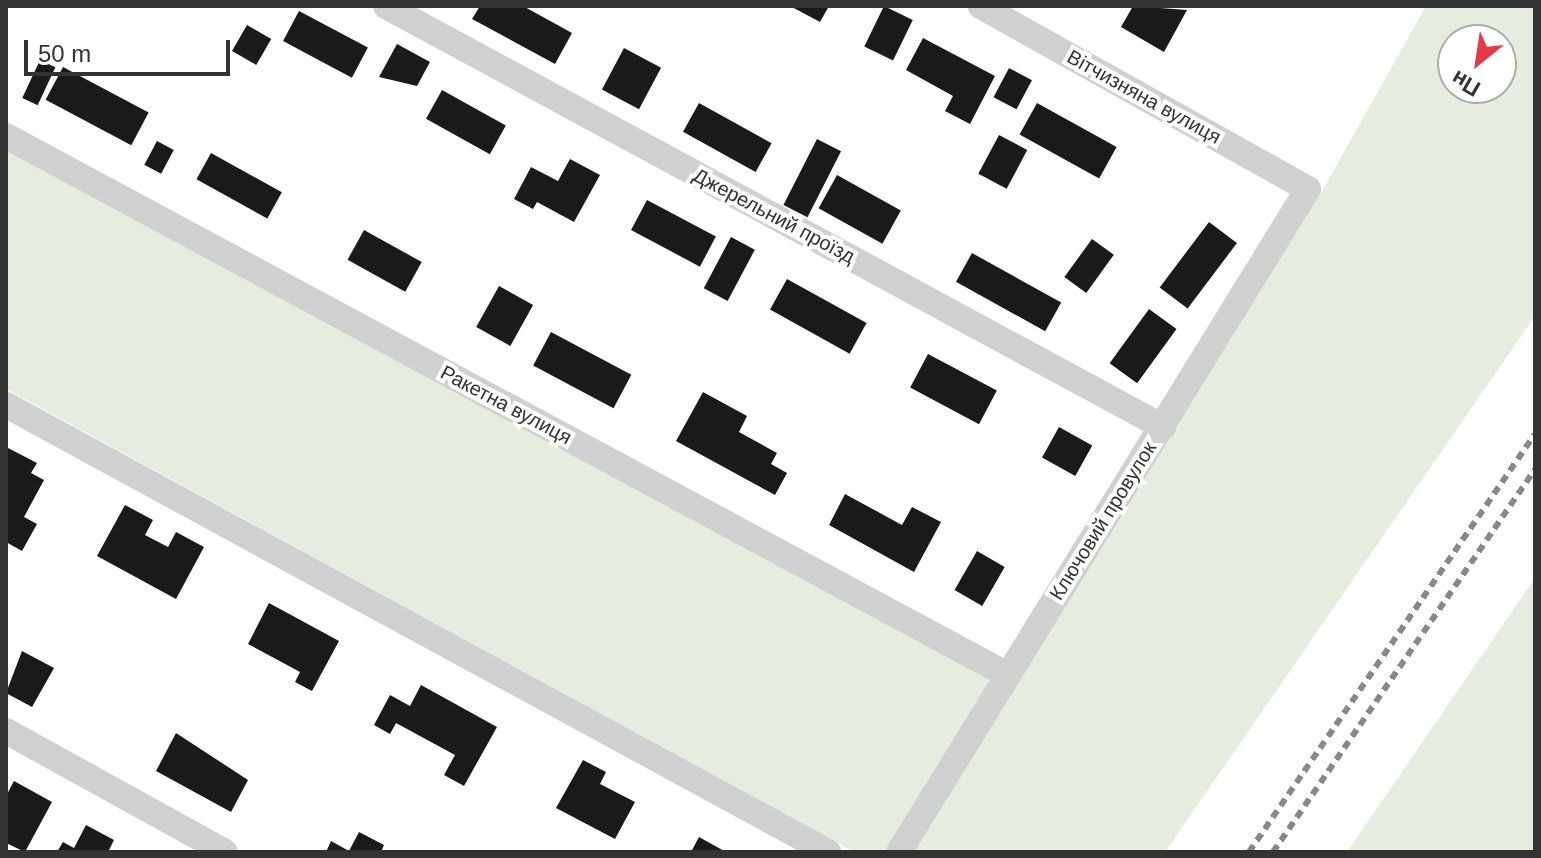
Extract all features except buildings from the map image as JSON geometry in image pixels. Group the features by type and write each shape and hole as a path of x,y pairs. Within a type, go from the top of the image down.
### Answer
{"street":[{"name":"Джерельний проїзд","path":"386,6 1163,427"},
{"name":"Вітчизняна вулиця","path":"981,6 1308,189"},
{"name":"Ракетна вулиця","path":"6,136 1006,674"},
{"name":"Ключовий провулок","path":"899,852 1308,189"},
{"path":"6,405 828,852"},
{"path":"6,731 225,852"}],"shaded area":[{"path":"1426,6 1535,6 1535,316 1165,852 854,852 6,389 6,149 1011,687 1321,193"},
{"path":"1535,578 1535,852 1347,852"}],"railway":[{"path":"1249,852 1535,434"},
{"path":"1273,852 1535,469"}]}
